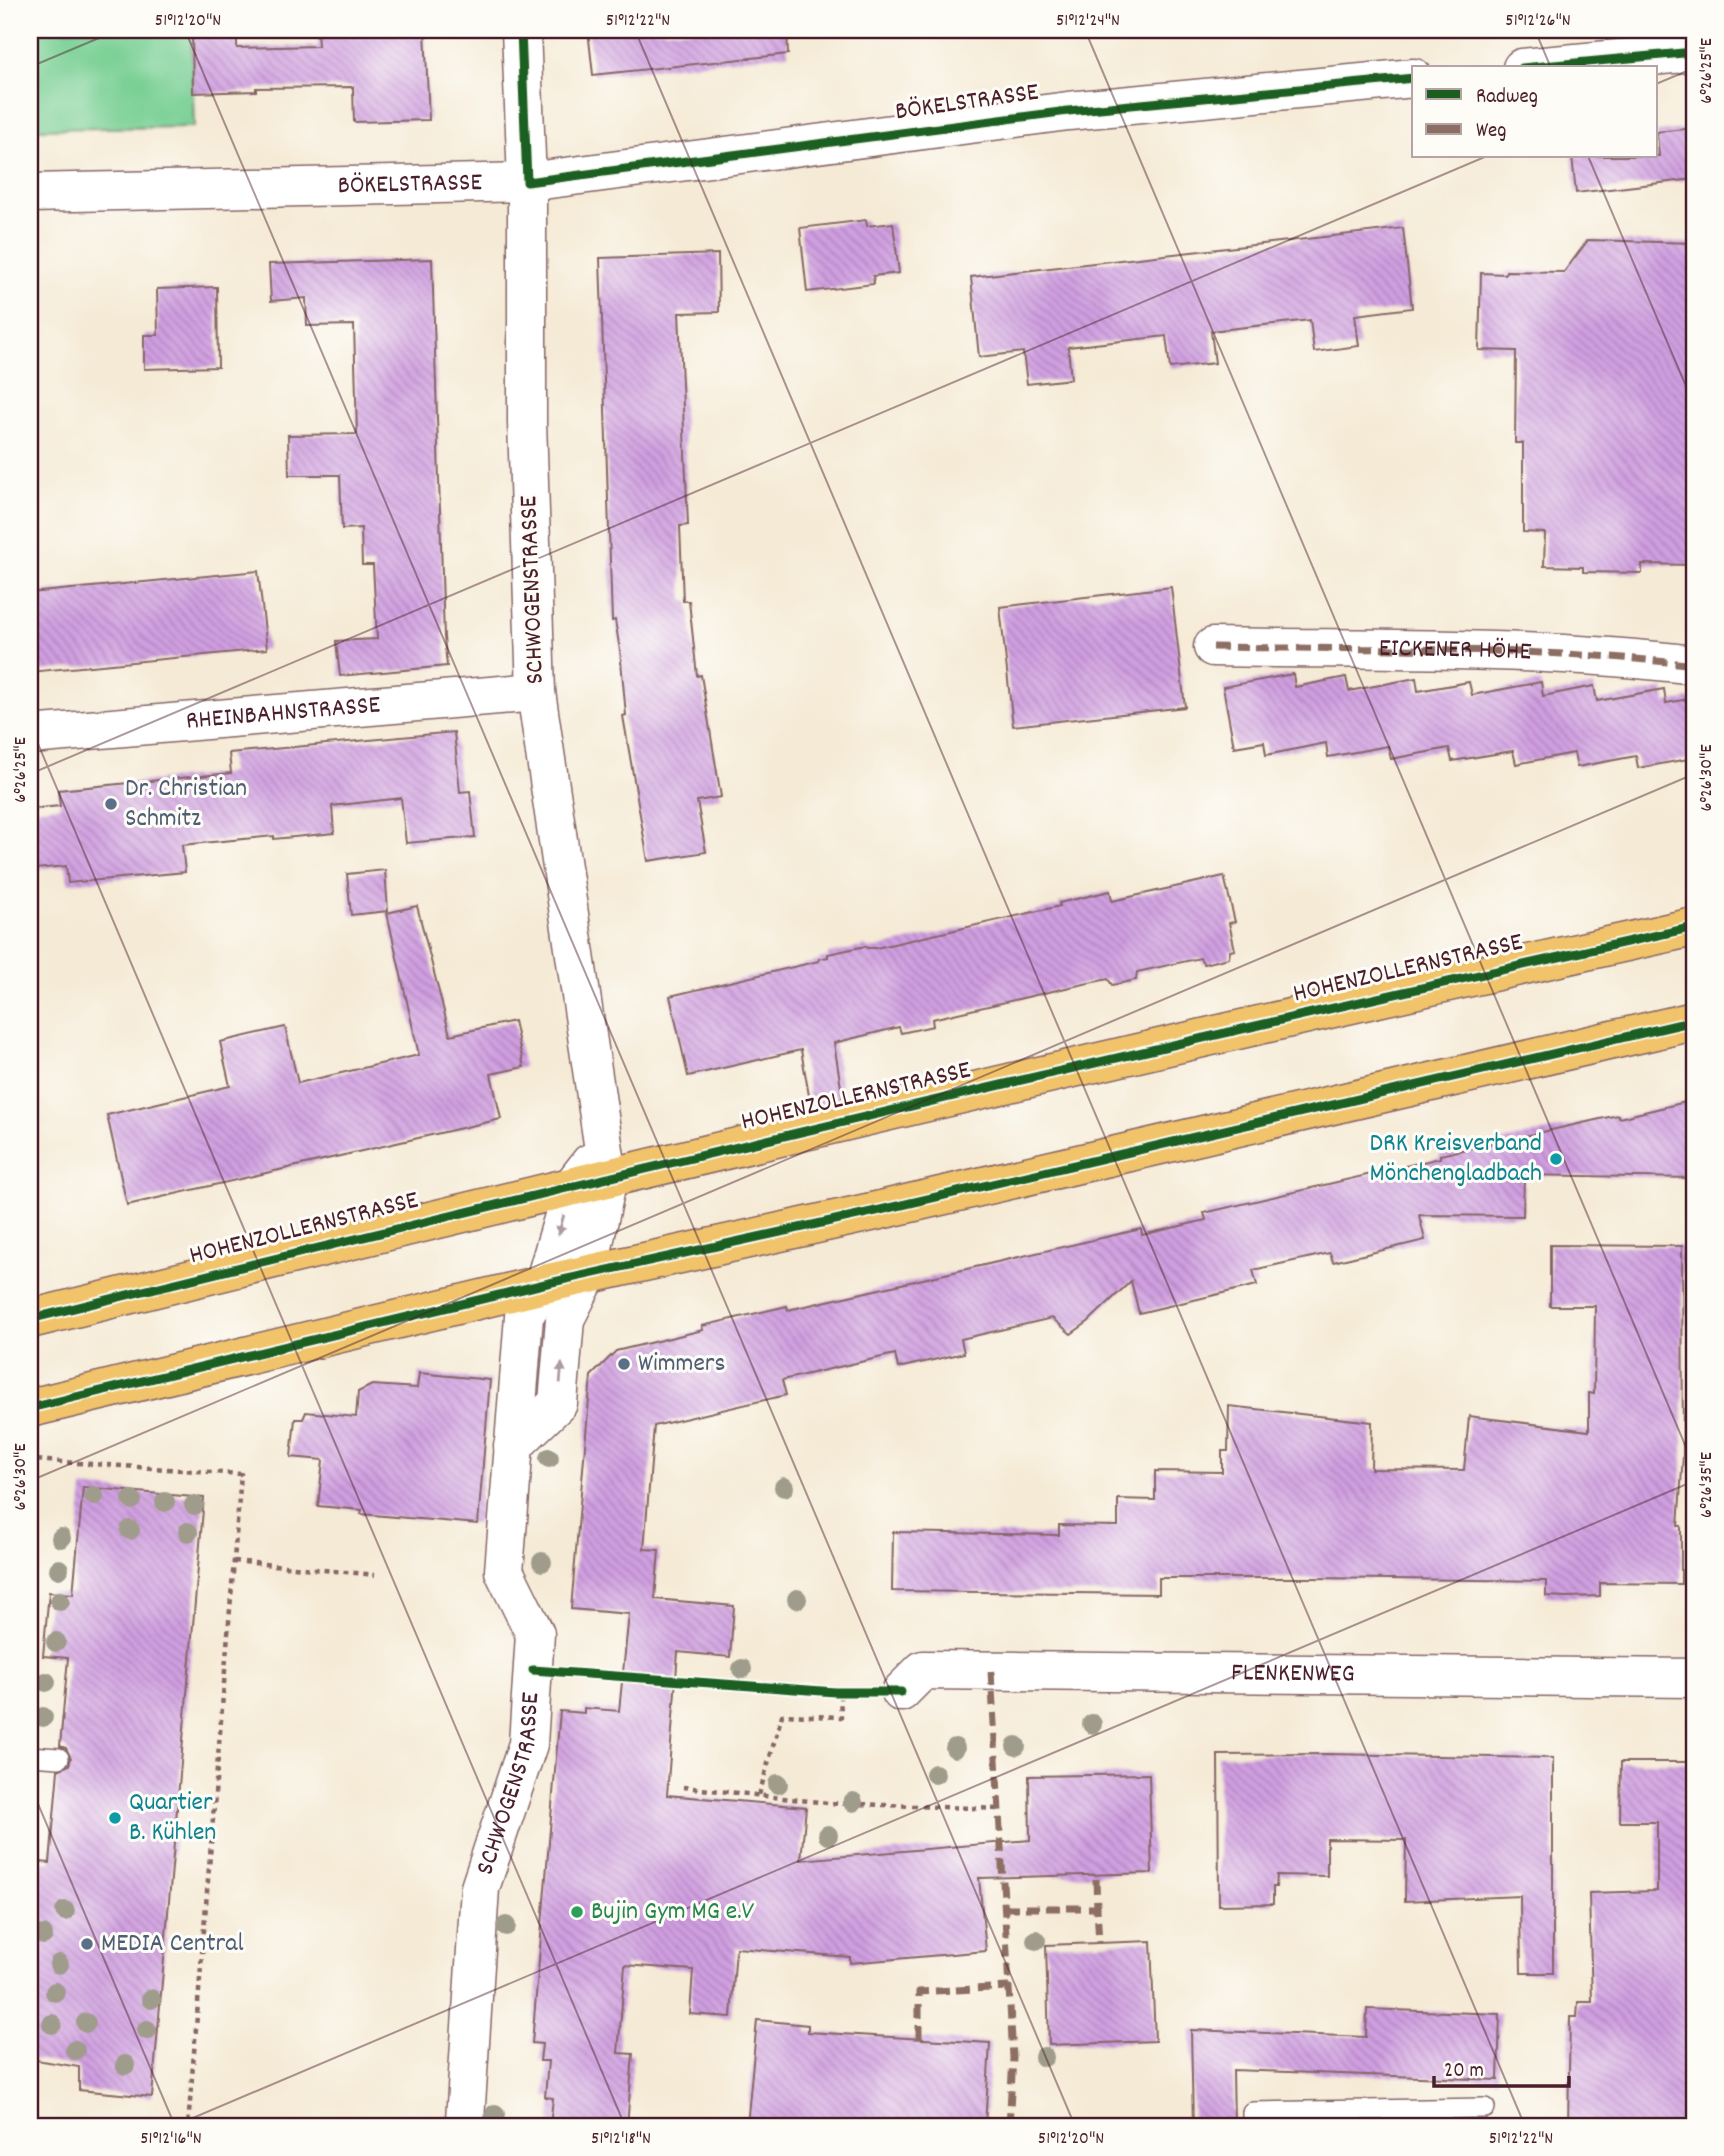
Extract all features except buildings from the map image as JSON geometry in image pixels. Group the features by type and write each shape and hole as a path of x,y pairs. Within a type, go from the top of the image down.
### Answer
{"main road":[{"name":"HOHENZOLLERNSTRASSE","path":"30,1320 595,1169 1694,927"},
{"path":"30,1408 544,1284 1694,1021"}],"street":[{"name":"SCHWOGENSTRASSE","path":"513,1446 558,1403 565,1320 587,1276 595,1169 536,692 527,422 527,182 521,30"},
{"path":"1544,66 1694,52"},
{"name":"BÖKELSTRASSE","path":"30,193 527,182 1068,111 1412,78"},
{"name":"EICKENER HÖHE","path":"1213,647 1510,652 1629,657 1694,665"},
{"name":"RHEINBAHNSTRASSE","path":"30,735 536,692"},
{"name":"SCHWOGENSTRASSE","path":"467,2126 465,2120 480,1888 528,1744 535,1634 504,1571 524,1316 544,1284 595,1169"},
{"name":"FLENKENWEG","path":"901,1692 923,1670 1694,1678"}],"lane":[{"path":"30,1756 59,1758"},
{"path":"1252,2126 1252,2112 1485,2108"}],"path":[{"path":"30,1465 33,1460 241,1474 188,2126"},
{"path":"234,1561 375,1575"},
{"path":"759,1795 782,1715 841,1717 841,1692"},
{"path":"683,1787 828,1803 1000,1809"}],"green space":[{"path":"30,30 191,30 194,127 30,129"}],"marked path":[{"path":"1213,647 1514,652 1694,665"},
{"path":"991,1671 1013,2058 1009,2126"},
{"path":"1096,1879 1097,1908"},
{"path":"1004,1908 1097,1908 1099,1943"},
{"path":"919,2039 919,1992 1009,1987"}],"cycle path":[{"path":"521,30 527,182 1068,111 1412,78"},
{"path":"1544,66 1694,52"},
{"path":"30,1319 861,1118 1694,927"},
{"path":"30,1408 544,1284 876,1211 1694,1021"},
{"path":"533,1670 835,1692 901,1692"}],"place":[{"name":"Dr. Christian Schmitz","path":"111,804"},
{"name":"DRK Kreisverband Mönchengladbach","path":"1556,1159"},
{"name":"Wimmers","path":"624,1364"},
{"name":"Quartier B. Kühlen","path":"115,1818"},
{"name":"Bujin Gym MG e.V","path":"577,1912"},
{"name":"MEDIA Central","path":"87,1944"}]}
